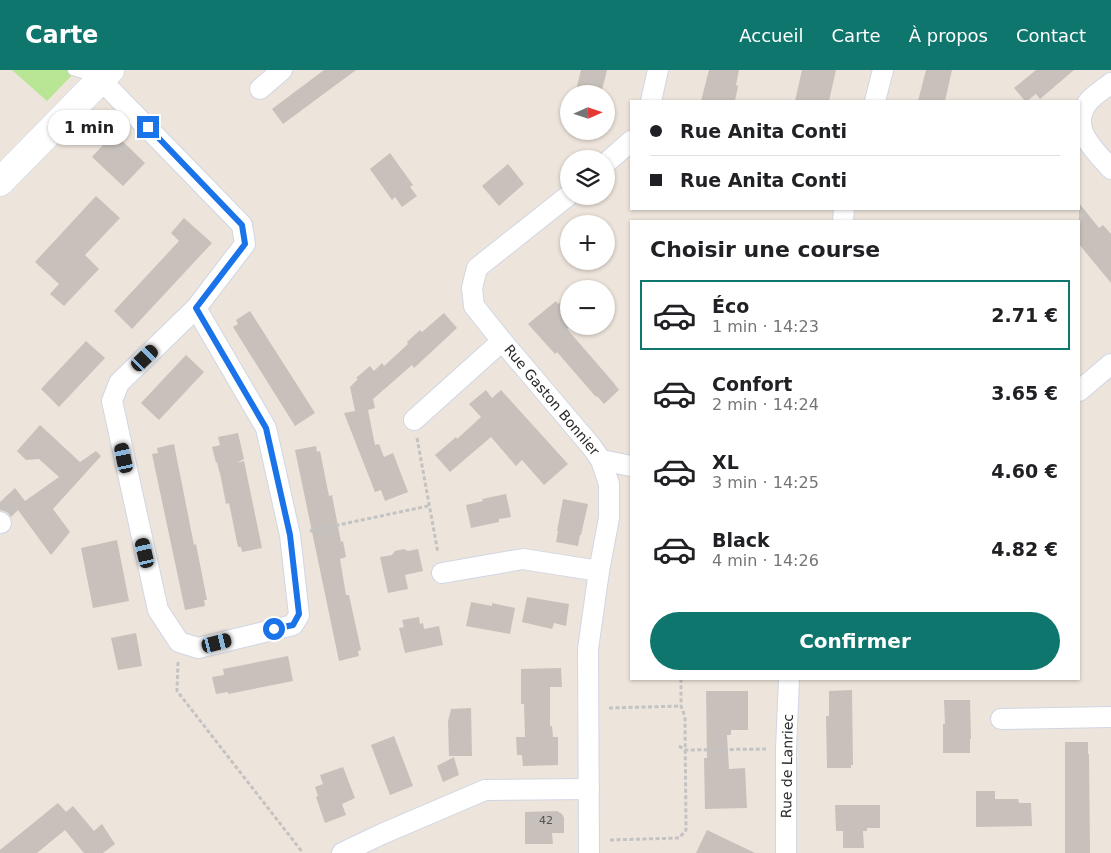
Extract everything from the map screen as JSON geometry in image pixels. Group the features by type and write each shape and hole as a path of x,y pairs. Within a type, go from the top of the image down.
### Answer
{"main road":[{"path":"0,182 105,74"}],"street":[{"path":"260,89 282,70"},
{"path":"651,100 658,70"},
{"path":"875,100 883,70"},
{"path":"105,74 242,225 245,244 196,308 119,383 112,400 158,610 179,642 198,648 293,625 299,614 290,535 266,428 196,308"},
{"path":"1111,83 1090,100 1084,108 1081,117 1081,128 1088,142 1111,169"},
{"path":"615,155 630,142"},
{"name":"Rue Gaston Bonnier","path":"560,202 477,268 472,288 474,306 591,446 601,460 609,484 609,518 588,649 589,853"},
{"name":"Rue Gaston Bonnier","path":"414,420 502,341"},
{"path":"1080,390 1109,369"},
{"name":"Rue Gaston Bonnier","path":"601,460 630,466"},
{"path":"442,573 523,559 599,571"},
{"name":"Rue de Lanriec","path":"786,853 786,749 789,680"},
{"path":"1001,719 1111,716"},
{"path":"342,853 383,843 485,790 589,789"}],"lane":[{"path":"73,70 105,74"}],"path":[{"path":"414,420 428,506 442,573"},
{"path":"290,535 428,506"},
{"path":"179,642 177,691 303,853"},
{"path":"606,840 679,838 686,830 685,717 682,706 681,680"},
{"path":"603,708 682,706"},
{"path":"678,746 685,750 786,749"}],"green space":[{"path":"12,70 77,70 47,101"}],"building":[{"path":"324,70 356,70 283,124 272,109"},
{"path":"581,70 607,70 603,85 577,85"},
{"path":"709,70 739,70 735,100 701,100"},
{"path":"802,70 836,70 829,100 795,100"},
{"path":"926,70 952,70 945,100 918,100"},
{"path":"1036,70 1074,70 1040,99 1036,94 1028,100 1024,100 1014,88"},
{"path":"114,133 145,163 123,186 92,157"},
{"path":"390,153 413,185 410,187 417,196 402,207 395,197 392,200 370,169"},
{"path":"508,164 524,184 499,206 482,186"},
{"path":"96,196 120,218 85,255 99,269 64,306 50,294 59,284 35,262"},
{"path":"1080,204 1099,228 1103,225 1111,234 1111,283 1080,245"},
{"path":"184,218 212,243 132,329 114,311 179,241 171,233"},
{"path":"556,301 558,304 560,302 560,335 572,335 619,390 604,404 557,352 555,354 528,324"},
{"path":"250,311 315,413 295,426 233,327 238,324 236,320"},
{"path":"444,313 457,328 414,368 412,365 373,399 375,408 368,410 375,445 379,444 384,457 393,453 408,492 385,501 381,490 375,492 344,413 355,411 350,387 358,379 356,378 370,366 374,371 382,363 384,366 420,330 422,332"},
{"path":"86,341 105,358 59,407 41,389"},
{"path":"186,355 204,372 159,420 141,403"},
{"path":"486,390 492,398 501,390 568,464 544,485 522,460 516,466 491,437 450,472 435,455 456,437 457,439 481,417 469,404"},
{"path":"40,425 80,462 96,451 101,456 53,509 70,532 51,555 18,510 11,517 8,513 0,510 0,502 15,488 25,501 59,477 39,459 26,460 17,451"},
{"path":"238,433 244,459 237,463 244,461 262,548 242,552 241,547 238,547 229,503 226,504 220,473 212,447 220,445 218,437"},
{"path":"174,444 207,600 204,600 205,606 185,610 152,454 158,453 157,448"},
{"path":"316,446 317,452 320,451 329,496 332,495 341,542 343,541 346,557 340,559 346,595 349,595 361,650 358,651 359,656 339,661 295,450"},
{"path":"506,494 511,517 499,519 499,522 471,528 466,505 483,501 482,499"},
{"path":"563,499 588,504 578,546 556,542"},
{"path":"117,540 129,601 93,608 81,548"},
{"path":"404,549 408,551 418,549 423,571 405,575 408,589 388,593 380,557 392,555 395,551"},
{"path":"527,597 569,604 566,626 554,623 552,629 522,622"},
{"path":"471,602 492,606 492,603 515,608 510,634 466,626"},
{"path":"419,617 420,624 423,623 424,629 439,626 443,645 405,653 399,628 404,627 402,620"},
{"path":"136,633 142,666 118,670 111,638"},
{"path":"288,656 293,681 228,694 228,692 216,694 212,677 224,675 223,669"},
{"path":"561,668 562,687 550,687 550,726 552,726 553,737 558,737 558,765 523,766 522,755 517,755 516,737 525,737 524,704 521,704 521,669"},
{"path":"852,690 853,765 851,765 851,768 827,768 826,716 829,716 829,691"},
{"path":"706,691 748,691 748,730 731,730 731,735 727,735 729,769 745,768 747,808 705,809 704,758 707,758"},
{"path":"944,700 970,700 970,753 943,753"},
{"path":"471,708 472,756 449,756 448,721 451,709"},
{"path":"394,736 413,786 390,795 371,745"},
{"path":"1065,742 1088,742 1090,853 1065,853"},
{"path":"454,757 459,775 443,782 437,766"},
{"path":"343,767 355,798 342,804 346,815 325,823 316,797 318,796 315,787 323,784 320,775"},
{"path":"976,791 995,791 995,799 1018,799 1019,803 1031,803 1032,826 976,827"},
{"path":"58,803 66,812 73,806 94,831 102,824 115,844 103,853 84,853 65,830 37,853 0,853 0,850"},
{"path":"835,805 880,805 880,828 867,828 867,831 863,831 864,848 843,848 843,831 836,831"},
{"path":"557,811 564,818 564,833 552,833 553,844 525,844 525,812"},
{"path":"707,830 755,853 696,853"}],"route":[{"path":"148,127 242,225 245,244 196,308 266,428 290,535 299,614 293,625 274,629"}]}
